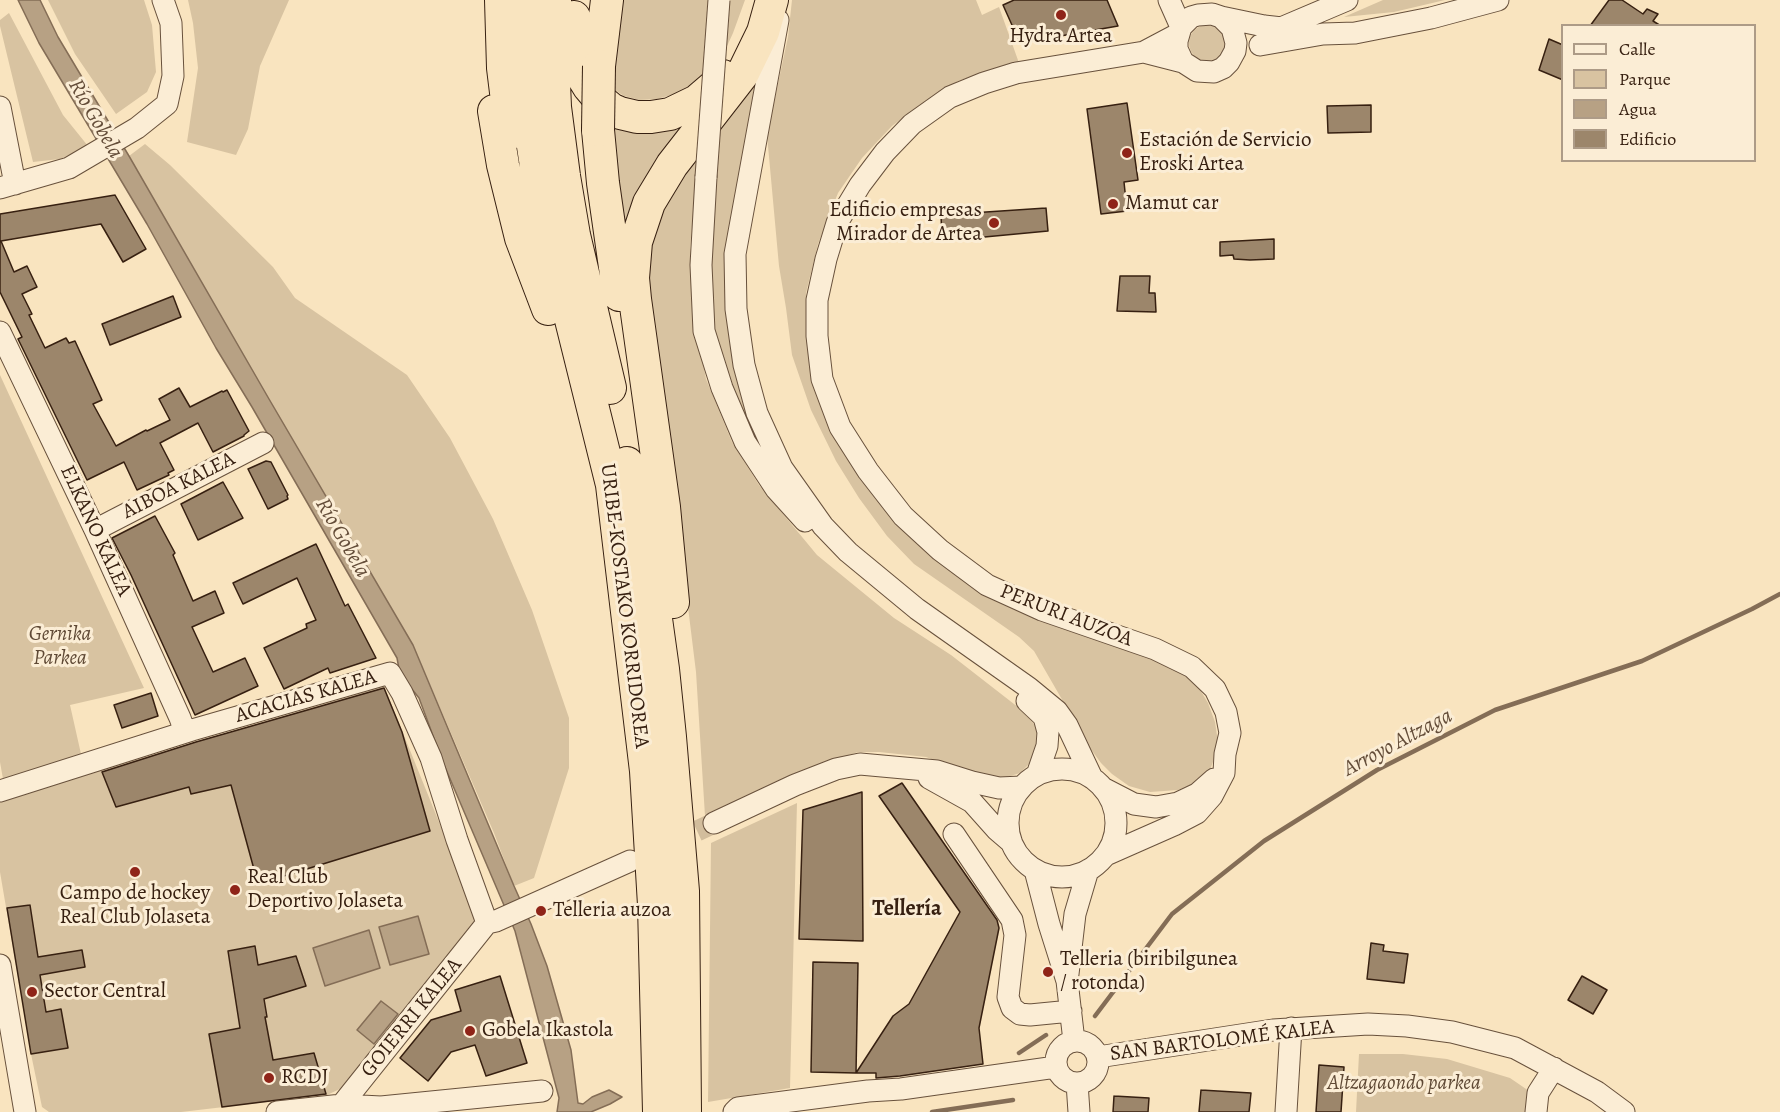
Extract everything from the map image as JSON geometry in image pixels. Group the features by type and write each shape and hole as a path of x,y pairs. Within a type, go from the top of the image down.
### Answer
{"highway":[{"path":"480,0 496,122 511,202 521,238 548,309"},
{"path":"501,0 503,68 514,156 548,309 622,579"},
{"name":"URIBE-KOSTAKO KORRIDOREA","path":"528,0 528,113 541,199 612,485 646,771 654,905 659,1112"},
{"name":"URIBE-KOSTAKO KORRIDOREA","path":"555,0 553,60 555,107 564,176 574,235 638,513 663,669 683,891 685,1112"},
{"path":"575,0 573,47 576,62 589,87 611,109 637,117 651,117 683,109 697,101 718,83 742,47 759,0"},
{"path":"607,0 599,66 598,130 608,217 686,740"},
{"path":"683,891 686,740 664,507 635,299 633,278 636,242 649,204 672,165 742,75 763,32 772,0"}],"street":[{"path":"0,106 8,186 69,168 137,128 167,104 173,76 171,23 163,0"},
{"path":"719,0 701,266 704,331 722,388 745,442 776,489 824,541 911,615 1017,691 1044,717 1048,732 1047,746 1030,781 1013,799 1009,813 1008,828 1011,842 1017,853 1035,870 1048,875 1075,876 1088,870 1106,855 1197,813 1212,796 1224,773 1225,754"},
{"path":"782,0 735,254 736,309 744,365 757,413 782,468 823,526 848,552 917,609 1029,688 1057,711 1098,783 1113,803 1116,821 1114,839 1106,855"},
{"path":"1169,0 1180,30 1177,49 1190,68 1205,73 1214,72 1232,58 1276,38 1281,28"},
{"path":"1281,28 1347,0"},
{"path":"1260,45 1323,34 1355,33 1431,18 1498,0"},
{"path":"1180,30 1191,17 1211,10 1264,26 1323,34"},
{"path":"1211,10 1232,28 1235,35 1235,51 1232,58"},
{"name":"PERURI AUZOA","path":"1180,30 1144,52 1016,73 950,97 912,124 885,152 860,185 837,223 817,300 817,336 822,379 840,427 868,471 903,516 940,550 987,585 1042,610 1155,649 1192,667 1215,689 1226,712 1230,734 1225,754"},
{"name":"PERURI AUZOA","path":"1144,52 1184,62"},
{"name":"ELKANO KALEA","path":"0,332 95,530 176,707 185,732"},
{"name":"AIBOA KALEA","path":"95,530 263,443"},
{"name":"ACACIAS KALEA","path":"0,791 185,732 390,673 402,693 431,758 457,840 492,922"},
{"path":"714,823 795,784 836,769 861,764 937,771 999,788 1030,781 1051,770 1065,769 1080,772 1134,804 1156,807 1178,803 1197,794 1213,782 1225,754"},
{"path":"900,766 930,778 972,802 1011,842"},
{"path":"954,834 1012,920 1015,935 1008,997 1012,1008 1020,1014 1030,1015 1071,1011"},
{"path":"492,922 630,861"},
{"path":"1035,870 1048,924 1067,981 1074,1041"},
{"path":"1067,981 1075,914 1088,870"},
{"name":"GOIERRI KALEA","path":"339,1109 492,922"},
{"path":"0,965 25,1112"},
{"name":"SAN BARTOLOMÉ KALEA","path":"1098,1057 1273,1030 1368,1024 1452,1032 1515,1048 1597,1092 1624,1112"},
{"path":"1286,1112 1291,1029"},
{"path":"1074,1041 1092,1046 1098,1057 1099,1065 1096,1072 1084,1082 1077,1083 1064,1079 1056,1067 1058,1053 1067,1043 1074,1041"},
{"path":"734,1112 738,1108 868,1091 901,1089 1056,1067"},
{"path":"1536,1112 1538,1093 1554,1068"},
{"path":"1077,1083 1079,1112"},
{"path":"277,1112 381,1109 542,1091"}],"green space":[{"path":"48,0 144,0 152,25 156,72 147,92 116,114 75,54"},
{"path":"188,0 289,0 260,66 248,129 236,155 187,142 198,68"},
{"path":"618,0 710,0 704,76 678,93 657,99 639,100 624,96 609,86"},
{"path":"726,0 745,0 723,55"},
{"path":"792,0 976,0 982,15 999,7 1019,63 958,81 918,106 892,126 862,158 838,193 818,244 806,293 808,353 820,401 932,554 1160,660 1187,676 1199,688 1215,722 1218,742 1209,773 1195,783 1178,790 1150,792 1129,786 1112,774 1090,748 1034,651 1019,637 914,564 887,536 836,461 811,410 792,355 779,266 767,135 788,37"},
{"path":"1383,0 1445,0 1394,12 1344,17"},
{"path":"9,13 63,115 88,146 60,159 33,162 0,26 0,20"},
{"path":"1207,25 1219,31 1225,43 1219,55 1207,61 1195,55 1189,43 1195,31"},
{"path":"760,65 735,193 728,262 778,477 748,436 711,332 707,257 720,116"},
{"path":"701,101 623,238 609,113"},
{"path":"700,142 690,248 693,310 706,379 732,442 759,485 817,555 894,618 951,655 1023,711 1030,719 1037,728 1038,742 1034,759 1020,773 995,778 963,771 926,757 858,752 831,761 705,816 696,672 644,250 670,182"},
{"path":"145,144 170,165 273,267 295,298 407,375 450,438 493,519 532,610 569,718 569,768 534,878 514,886 494,833 413,645 129,156"},
{"name":"Gernika Parkea","path":"0,375 144,688 70,705 81,754 3,779 0,762"},
{"name":"Real Club Deportivo Jolaseta","path":"384,686 479,921 342,1088 327,1095 181,1112 49,1112 42,1107 0,872 0,800"},
{"path":"797,803 790,1088 708,1102 711,843"},
{"name":"Altzagaondo parkea","path":"1359,1054 1403,1054 1447,1059 1510,1078 1529,1091 1527,1112 1356,1112"}],"water":[{"name":"Río Gobela","path":"18,0 40,0 58,37 413,645 547,966 571,1050 578,1103 583,1104 592,1097 609,1090 622,1097 610,1104 591,1112 557,1112 559,1098 515,931 442,760 419,698 400,674 397,658 216,348 147,224 39,43"},
{"path":"418,916 429,954 390,965 379,927"},
{"path":"369,930 380,968 325,986 313,948"},
{"path":"381,1001 398,1014 374,1044 357,1030"}],"building":[{"name":"Hydra Artea","path":"1014,0 1107,0 1118,26 1020,43 1003,5"},
{"path":"1609,0 1622,0 1643,14 1647,9 1658,14 1653,21 1658,24 1591,24"},
{"path":"1549,39 1561,44 1561,79 1539,70"},
{"path":"1127,103 1138,180 1124,182 1127,211 1101,214 1087,109"},
{"path":"1371,105 1371,132 1328,133 1327,106"},
{"path":"115,195 146,249 123,262 101,224 1,241 14,272 27,266 37,287 22,294 45,348 66,338 69,343 75,341 102,400 93,404 116,446 170,420 159,399 179,388 190,407 227,390 249,431 213,452 198,423 160,443 174,470 168,473 169,475 137,490 124,462 87,480 18,339 22,337 0,292 0,214"},
{"name":"Edificio empresas Mirador de Artea","path":"1046,208 1048,231 942,241 941,215"},
{"path":"1274,239 1274,259 1250,260 1234,259 1233,255 1220,256 1220,242"},
{"path":"1120,276 1150,276 1149,293 1155,293 1156,312 1117,311"},
{"path":"173,296 181,317 110,345 102,324"},
{"path":"266,461 271,462 288,495 288,499 268,509 248,469"},
{"path":"223,482 243,518 198,540 181,504"},
{"path":"155,516 175,553 173,555 193,601 215,591 224,613 192,627 213,672 245,658 258,686 195,715 112,538"},
{"path":"316,544 345,606 348,604 376,658 330,673 328,668 284,689 264,648 307,628 306,624 316,620 297,578 243,604 233,583"},
{"path":"384,688 402,732 430,831 258,884 231,785 191,794 189,787 116,807 102,772 196,742"},
{"path":"151,693 158,716 122,728 114,705"},
{"path":"902,783 997,920 999,928 979,1028 983,1064 876,1078 876,1073 856,1073 893,1016 909,1004 960,912 879,796"},
{"path":"862,792 863,941 799,939 803,810"},
{"name":"Sector Central","path":"30,905 38,957 82,950 85,967 40,975 46,1012 61,1009 68,1048 31,1054 7,908"},
{"path":"1371,943 1384,945 1383,951 1408,954 1404,983 1367,979"},
{"name":"RCDJ","path":"255,946 258,965 296,956 306,986 264,999 273,1060 314,1053 326,1094 222,1107 209,1034 240,1028 228,951"},
{"path":"813,962 858,963 856,1073 811,1072"},
{"path":"500,976 527,1063 486,1076 475,1045 451,1052 428,1081 400,1058 431,1020 461,1011 455,990"},
{"path":"1582,976 1607,990 1593,1014 1568,1000"},
{"path":"1319,1065 1344,1067 1341,1112 1316,1112"},
{"path":"1201,1090 1251,1093 1249,1112 1199,1112"},
{"path":"1114,1096 1149,1098 1148,1112 1113,1112"}],"waterway":[{"name":"Arroyo Altzaga","path":"1095,1016 1172,914 1264,841 1377,770 1495,710 1642,661 1780,594"},
{"name":"Arroyo Altzaga","path":"1019,1053 1046,1035"},
{"name":"Arroyo Altzaga","path":"932,1112 1013,1100"}],"tunnel":[{"path":"669,844 714,823"}],"place":[{"name":"Hydra Artea","path":"1061,15"},
{"name":"Estación de Servicio Eroski Artea","path":"1127,153"},
{"name":"Mamut car","path":"1113,204"},
{"name":"Edificio empresas Mirador de Artea","path":"994,223"},
{"name":"Campo de hockey Real Club Jolaseta","path":"135,872"},
{"name":"Real Club Deportivo Jolaseta","path":"235,890"},
{"name":"Telleria auzoa","path":"541,911"},
{"name":"Telleria (biribilgunea / rotonda)","path":"1048,972"},
{"name":"Sector Central","path":"32,992"},
{"name":"Gobela Ikastola","path":"470,1031"},
{"name":"RCDJ","path":"269,1078"}],"district":[{"name":"Tellería","path":"907,910"}]}
